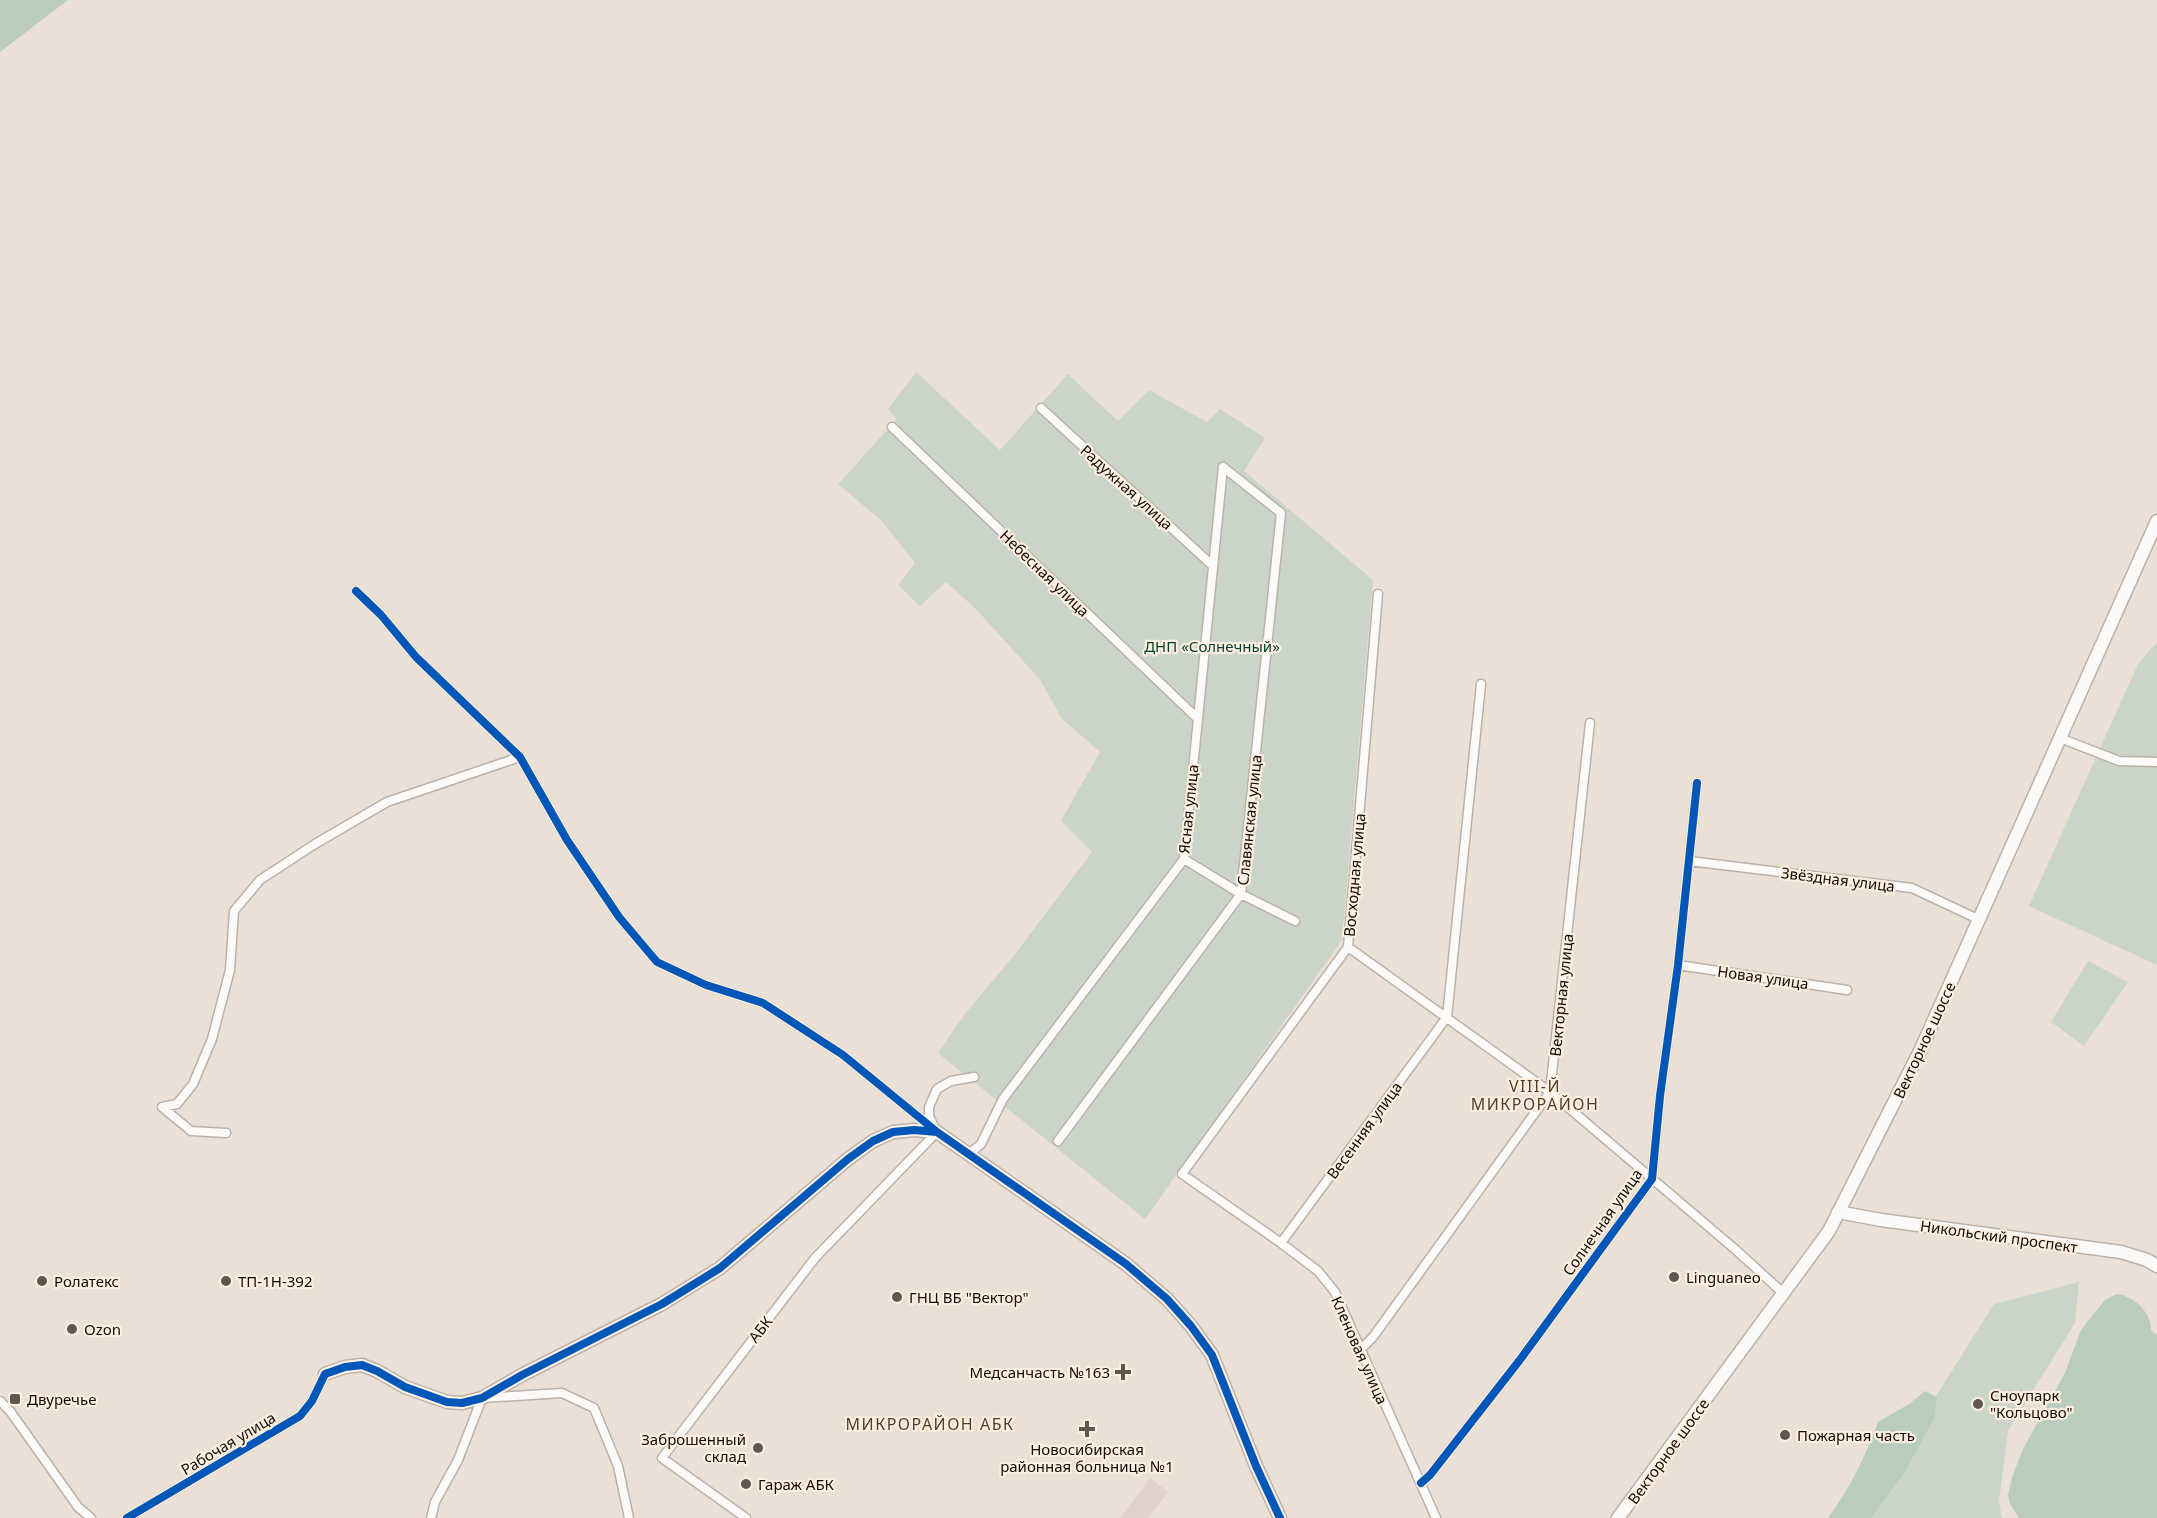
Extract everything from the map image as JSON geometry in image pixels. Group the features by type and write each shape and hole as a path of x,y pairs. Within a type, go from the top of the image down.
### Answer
{"main road":[{"name":"Векторное шоссе","path":"1618,1518 1829,1231 1921,1049 2157,521"},
{"path":"325,1374 345,1367 362,1365 405,1387 447,1402 462,1403 483,1398 522,1375 662,1304 720,1269 848,1159 873,1141 893,1132 914,1130 937,1132 1126,1264 1167,1299 1191,1326 1212,1355 1256,1466 1280,1518"},
{"name":"Никольский проспект","path":"1838,1212 2121,1252 2147,1260 2157,1266"}],"street":[{"name":"Радужная улица","path":"1041,408 1213,566"},
{"name":"Небесная улица","path":"892,427 1198,719"},
{"name":"Ясная улица","path":"969,1154 981,1144 1004,1099 1184,859 1223,467"},
{"name":"Славянская улица","path":"1058,1140 1241,894 1281,513 1223,467"},
{"path":"356,591 381,615 416,657 520,757 567,840 619,917 657,962 706,985 763,1003 843,1055 937,1132"},
{"name":"Восходная улица","path":"1182,1174 1348,947 1378,594"},
{"path":"1447,1017 1481,684"},
{"name":"Векторная улица","path":"1361,1349 1550,1092 1590,723"},
{"path":"2060,738 2119,761 2157,762"},
{"path":"226,1134 191,1131 162,1107 177,1104 193,1084 212,1039 230,970 234,911 260,880 315,844 387,802 520,757"},
{"name":"Солнечная улица","path":"1420,1483 1430,1475 1519,1362 1652,1179 1697,783"},
{"path":"1184,859 1241,894 1295,921"},
{"name":"Звёздная улица","path":"1689,861 1912,888 1980,920"},
{"path":"1348,947 1550,1092 1783,1293"},
{"name":"Новая улица","path":"1678,965 1847,990"},
{"name":"Весенняя улица","path":"1281,1243 1447,1017"},
{"path":"937,1132 929,1116 929,1107 937,1089 951,1081 974,1077"},
{"name":"АБК","path":"746,1518 662,1458 815,1258 937,1132"},
{"name":"Кленовая улица","path":"1182,1174 1318,1271 1335,1292 1436,1518"},
{"name":"Рабочая улица","path":"127,1518 300,1416 312,1401 325,1374"},
{"path":"431,1518 435,1502 458,1460 483,1398 562,1394 594,1408 618,1466 629,1518"},
{"path":"0,1401 10,1411 78,1507 91,1518"}],"shaded area":[{"path":"1150,1478 1168,1492 1148,1518 1120,1518"}],"green space":[{"path":"0,0 68,0 0,52"},
{"name":"ДНП «Солнечный»","path":"916,372 1000,450 1068,374 1118,421 1149,390 1207,422 1220,409 1265,438 1244,471 1373,580 1342,940 1145,1219 938,1053 964,1015 1015,954 1092,852 1061,821 1100,752 1062,719 1041,681 975,608 946,582 920,606 898,585 915,563 882,521 838,484 897,419 888,409"},
{"path":"2157,642 2157,965 2029,906 2138,664"},
{"path":"2088,961 2128,982 2084,1046 2051,1022"},
{"name":"Сноупарк \"Кольцово\"","path":"2079,1282 2075,1323 2008,1431 1999,1502 2002,1518 1859,1518 1994,1304"},
{"path":"2117,1294 2130,1298 2141,1306 2151,1324 2151,1330 2157,1335 2157,1518 2019,1518 2010,1504 2008,1495 2023,1449 2065,1373 2081,1330 2105,1300"},
{"path":"1925,1391 1937,1397 1934,1419 1904,1473 1871,1518 1828,1518 1856,1472 1878,1422 1909,1404"}],"cycle path":[{"path":"356,591 381,615 416,657 520,757 567,840 619,917 657,962 706,985 763,1003 843,1055 937,1132"},
{"path":"1421,1483 1430,1475 1519,1361 1652,1179 1697,783"},
{"path":"127,1518 300,1416 312,1401 325,1374 345,1367 362,1365 405,1387 447,1402 462,1403 482,1398 522,1375 662,1304 720,1268 848,1159 873,1141 893,1132 914,1130 937,1132 1126,1264 1167,1299 1212,1355 1256,1466 1280,1518"}],"place":[{"name":"Linguaneo","path":"1674,1277"},
{"name":"Ролатекс","path":"42,1281"},
{"name":"ТП-1Н-392","path":"226,1281"},
{"name":"ГНЦ ВБ \"Вектор\"","path":"897,1297"},
{"name":"Ozon","path":"72,1329"},
{"name":"Медсанчасть №163","path":"1123,1372"},
{"name":"Двуречье","path":"15,1399"},
{"name":"Сноупарк \"Кольцово\"","path":"1978,1404"},
{"name":"Новосибирская районная больница №1","path":"1087,1429"},
{"name":"Пожарная часть","path":"1785,1435"},
{"name":"Заброшенный склад","path":"758,1448"},
{"name":"Гараж АБК","path":"746,1484"}],"district":[{"name":"VIII-Й МИКРОРАЙОН","path":"1535,1095"},
{"name":"МИКРОРАЙОН АБК","path":"930,1424"}]}
